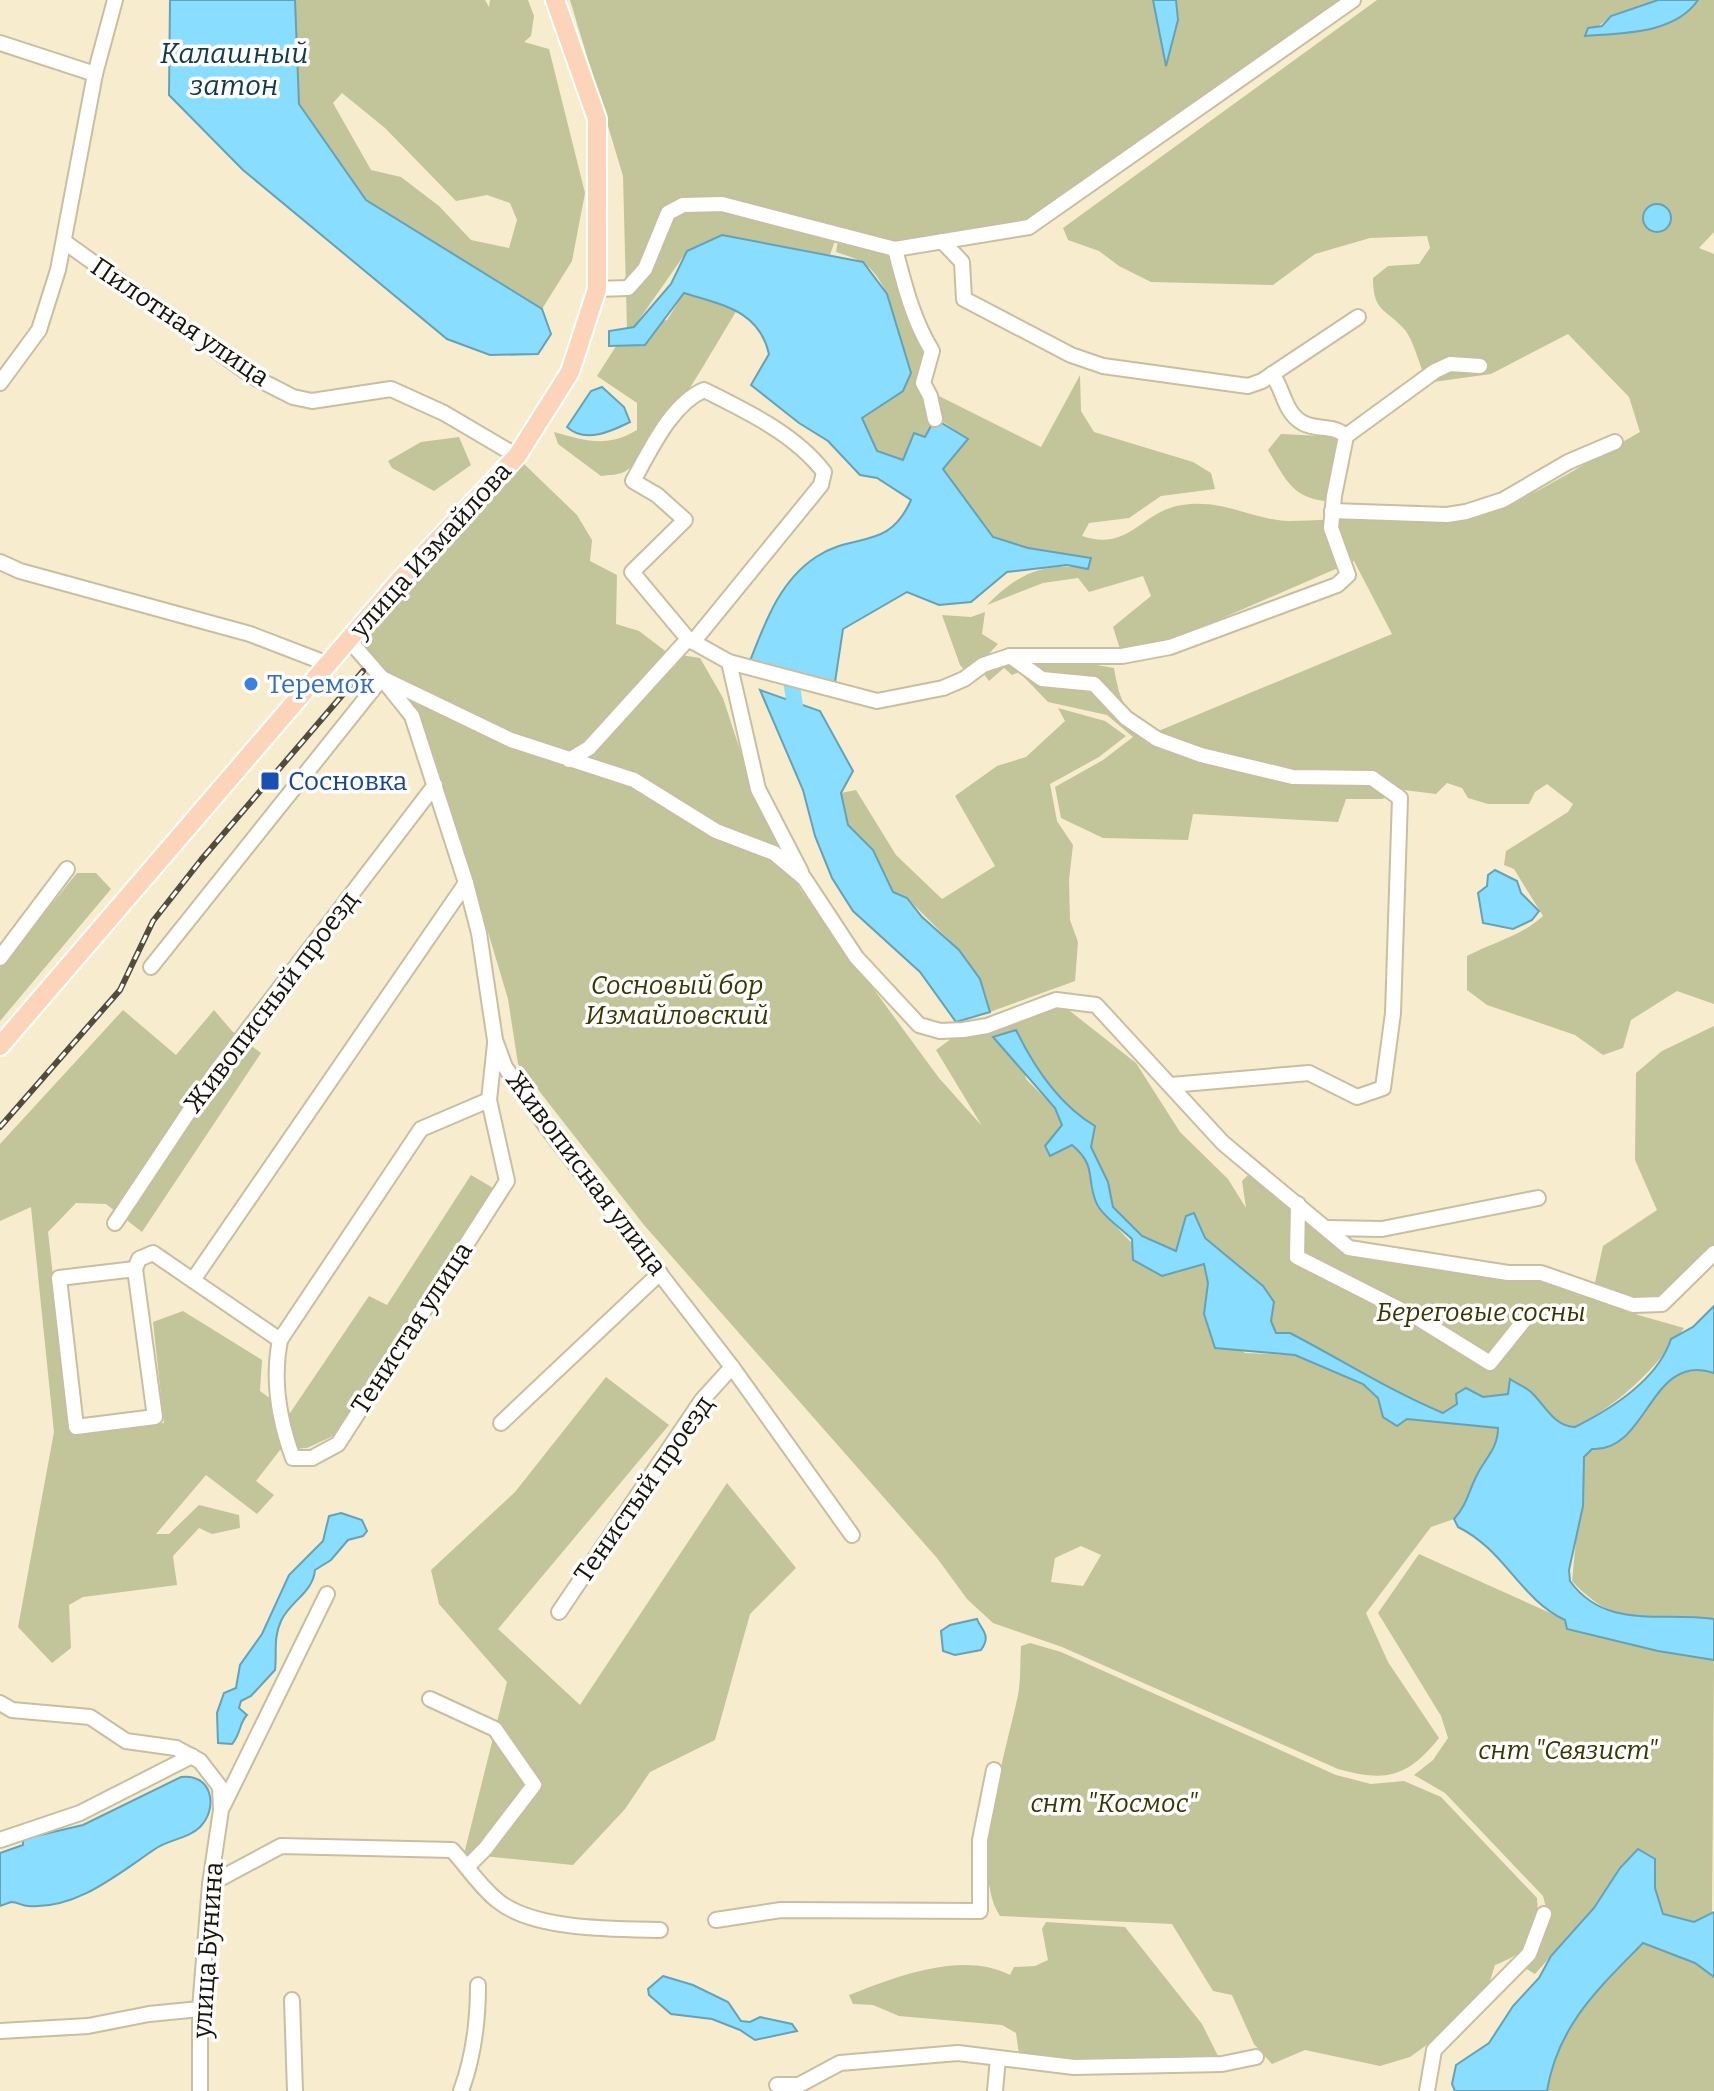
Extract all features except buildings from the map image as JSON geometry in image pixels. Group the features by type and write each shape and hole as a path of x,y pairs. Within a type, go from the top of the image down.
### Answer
{"main road":[{"name":"улица Измайлова","path":"0,1046 349,640 517,456 570,372 597,289 597,119 555,0"}],"street":[{"name":"Пилотная улица","path":"0,383 39,330 66,243 72,180 115,0"},
{"path":"597,289 628,288 645,269 668,213 683,205 722,204 895,249 1029,227 1353,0"},
{"path":"0,43 95,74"},
{"path":"942,241 962,262 964,299 1071,355 1103,366 1248,386 1272,374 1358,317"},
{"name":"Пилотная улица","path":"66,243 252,376 293,397 312,401 391,389 444,413 517,456"},
{"path":"895,249 911,306 932,351 923,383 930,396 935,419"},
{"path":"569,760 589,748 691,640 821,485 824,472 811,455 782,434 704,390 691,396 654,444 633,481 657,495 685,520 632,572 691,640 729,662 877,701 943,688 964,679 983,665 1010,656 1144,654 1337,585 1348,575 1333,539 1332,511 1346,436 1435,371 1450,364 1480,366"},
{"path":"1272,374 1294,417 1316,428 1336,428 1346,436"},
{"path":"1332,511 1447,515 1466,512 1503,500 1568,462 1615,442"},
{"path":"0,562 20,571 250,634 328,664"},
{"name":"Живописная улица","path":"349,640 412,716 466,883 479,933 495,1040 505,1067 548,1129 732,1367 852,1535"},
{"path":"1010,656 1042,679 1094,684 1126,718 1157,739 1201,755 1293,777 1372,778 1400,798 1393,1013 1383,1088 1357,1097 1309,1073 1171,1085"},
{"path":"729,662 758,789 804,878 856,957 919,1025 940,1031 963,1030 987,1026 1056,1000 1096,1005 1223,1143 1349,1248 1508,1273 1541,1273 1633,1305 1662,1304 1714,1253"},
{"path":"151,967 382,678 511,740 634,780 716,831 774,853 804,878"},
{"name":"Живописный проезд","path":"115,1223 214,1074 435,785"},
{"path":"0,958 67,869"},
{"path":"193,1280 466,883"},
{"name":"Тенистая улица","path":"280,1340 276,1388 293,1458 312,1458 338,1444 507,1181 489,1100 495,1040"},
{"path":"135,1269 59,1278 76,1427 155,1417 135,1269 139,1259 153,1253 280,1340 421,1129 489,1100"},
{"path":"1328,1228 1382,1229 1538,1198"},
{"path":"1298,1204 1297,1257 1419,1319 1490,1363 1530,1313"},
{"path":"501,1423 660,1273"},
{"name":"Тенистый проезд","path":"559,1612 702,1400 732,1367"},
{"path":"221,1810 327,1594"},
{"path":"430,1699 495,1729 534,1785 485,1849 468,1866"},
{"path":"0,1703 12,1710 90,1717 126,1741 176,1748 200,1761 220,1787 221,1810"},
{"path":"0,1840 80,1813 192,1756"},
{"path":"716,1920 781,1910 980,1911 980,1840 994,1770"},
{"name":"улица Бунина","path":"200,2091 200,2009 210,1884 221,1810"},
{"path":"210,1884 281,1846 452,1850 495,1899 520,1916 616,1929 660,1930"},
{"path":"1427,2091 1434,2050 1529,1954 1544,1914"},
{"path":"461,2091 474,2049 478,1985"},
{"path":"292,2000 295,2091"},
{"path":"0,2031 88,2026 149,2014 200,2009"},
{"path":"777,2085 799,2085 840,2063 958,2053 1074,2067 1222,2064 1256,2057"},
{"path":"995,2091 998,2058"}],"green space":[{"path":"295,0 485,0 489,7 490,0 528,0 534,16 531,36 524,42 549,49 585,193 572,261 542,309 366,200 299,104","holes":["342,93 385,128 456,201 487,195 510,203 517,220 509,248 471,240 439,206 401,177 371,170 333,103"]},
{"path":"570,0 1342,0 1029,223 895,245 837,235 830,255 722,235 687,251 634,327 667,320 684,293 737,310 653,443 626,471 601,476 558,444 554,432 586,440 606,441 637,430 637,403 597,376 627,329 623,176"},
{"path":"1377,0 1658,0 1611,16 1586,36 1662,26 1676,20 1698,0 1714,0 1714,232 1699,248 1714,254 1714,1004 1677,991 1631,1020 1623,1048 1603,1055 1575,1035 1487,1005 1467,990 1467,956 1517,934 1543,916 1514,869 1504,865 1506,851 1568,812 1573,804 1547,784 1535,792 1529,804 1488,804 1468,798 1462,788 1447,783 1436,794 1404,790 1382,799 1346,799 1338,822 1193,814 1188,840 1103,838 1061,818 1055,787 1103,760 1133,737 1107,715 1048,702 1019,672 1012,675 1004,668 989,681 983,673 972,679 960,665 942,615 971,617 985,612 982,634 998,644 986,657 1085,663 1114,668 1118,689 1130,715 1156,732 1392,634 1354,561 1151,649 1121,652 1113,627 1151,596 1143,576 1089,592 1078,578 1043,583 987,605 1009,585 1032,572 1058,567 1088,569 1091,558 1028,548 993,537 943,469 968,439 939,419 925,437 914,434 903,460 877,451 861,418 903,391 898,339 890,302 882,285 873,271 860,261 836,252 838,240 883,250 893,259 935,394 1041,447 1080,375 1081,411 1094,432 1193,462 1211,473 1215,489 1161,496 1129,518 1089,523 1082,536 1098,540 1124,535 1168,509 1197,504 1211,504 1289,521 1368,518 1448,520 1480,516 1531,494 1640,432 1629,397 1568,334 1491,374 1433,382 1350,443 1339,502 1312,499 1288,482 1268,450 1281,434 1342,437 1423,372 1408,334 1378,304 1373,278 1388,266 1419,264 1430,248 1427,236 1370,238 1315,254 1273,285 1151,282 1119,266 1099,251 1068,240 1063,228"},
{"path":"459,437 471,465 434,491 392,468 388,461 421,442"},
{"name":"Сосновый бор Измайловский","path":"522,462 577,515 592,540 590,561 617,575 616,624 639,631 668,653 700,658 723,698 753,790 800,889 939,1078 982,1126 936,1050 963,1030 1056,1000 1136,1063 1180,1132 1228,1179 1246,1208 1242,1181 1251,1172 1347,1255 1506,1277 1537,1277 1579,1296 1583,1289 1638,1315 1684,1328 1636,1384 1592,1418 1575,1427 1556,1420 1532,1393 1511,1380 1508,1394 1457,1404 1444,1413 1385,1385 1291,1333 1276,1333 1271,1321 1274,1302 1263,1286 1205,1238 1194,1213 1186,1216 1176,1251 1142,1236 1113,1207 1108,1182 1091,1147 1095,1126 1070,1107 1049,1084 1016,1030 1026,1079 1055,1108 1062,1125 1045,1146 1050,1155 1072,1145 1081,1154 1099,1206 1162,1276 1204,1264 1208,1283 1204,1314 1245,1353 1295,1355 1363,1384 1378,1398 1383,1417 1499,1428 1497,1444 1475,1478 1466,1506 1454,1519 1431,1527 1366,1613 1388,1662 1439,1738 1416,1762 1406,1769 1383,1775 1338,1769 1062,1647 993,1623 967,1599 937,1558 644,1225 518,1064 508,999 416,713 362,643","holes":["1081,1546 1101,1555 1083,1586 1051,1582 1055,1558"]},
{"path":"1058,708 1105,721 1126,736 1099,757 1050,784 1057,821 1073,845 1069,880 1070,920 1078,942 1075,981 990,1012 980,979 959,950 907,898 893,892 873,850 848,825 841,793 856,790 896,855 942,899 995,866 955,796 997,766 1026,757 1065,721"},
{"path":"77,873 96,873 111,889 0,1021 0,968"},
{"path":"123,1010 176,1055 214,1010 232,1031 261,1053 142,1232 106,1204 76,1203 48,1232 71,1434 164,1423 153,1322 183,1311 262,1360 260,1391 290,1413 369,1296 387,1305 471,1175 493,1188 333,1436 307,1448 280,1450 256,1481 274,1495 257,1514 206,1475 156,1534 169,1534 199,1505 239,1515 240,1528 212,1534 199,1528 173,1556 177,1585 83,1597 69,1605 71,1648 52,1663 18,1627 54,1432 31,1207 0,1221 0,1144"},
{"path":"1714,1026 1714,1246 1657,1300 1641,1303 1594,1287 1603,1246 1657,1210 1635,1160 1636,1073 1662,1051"},
{"path":"1706,1370 1714,1373 1714,1619 1638,1617 1607,1609 1572,1581 1584,1457 1592,1449 1608,1447 1620,1441 1667,1382 1683,1373"},
{"path":"606,1377 669,1425 498,1629 580,1705 727,1483 796,1568 750,1614 715,1740 650,1772 625,1809 573,1865 464,1854 507,1682 439,1604 431,1570 515,1492"},
{"name":"снт \"Связист\"","path":"1419,1554 1566,1620 1567,1629 1658,1651 1714,1660 1712,1914 1694,1922 1663,1914 1655,1888 1655,1859 1620,1868 1594,1908 1535,1974 1523,1967 1548,1915 1543,1896 1445,1793 1414,1775 1433,1760 1448,1738 1441,1716 1378,1613"},
{"name":"снт \"Космос\"","path":"1030,1643 1061,1652 1336,1775 1371,1784 1404,1781 1441,1797 1537,1898 1536,1923 1530,1941 1516,1954 1495,1965 1487,1990 1439,2036 1410,2057 1380,2066 1305,2050 1272,2064 1254,2044 1232,1995 1213,1991 1172,1924 1000,1916 991,1895 989,1839 999,1776 1018,1695 1021,1646"},
{"path":"1046,1922 1125,1927 1202,2024 1218,2056 1210,2062 1020,2062 1016,2033 1002,2025 899,2016 873,2005 853,2004 849,1995 929,1969 971,1965 1010,1975 1014,1967 1035,1966 1048,1960 1042,1929"},
{"path":"1643,1943 1695,1963 1714,1978 1714,2091 1547,2091 1560,2047 1571,2028 1596,1993"}],"water":[{"name":"Калашный затон","path":"170,0 295,0 299,104 366,200 542,309 551,334 538,354 490,355 447,339 243,170 169,95"},
{"path":"1153,0 1176,0 1178,20 1166,66"},
{"path":"1658,0 1698,0 1676,20 1662,26 1585,36 1588,28 1602,26 1611,16"},
{"path":"1657,204 1667,208 1671,218 1667,228 1657,232 1647,228 1643,218 1647,208"},
{"path":"722,235 863,262 887,294 911,373 903,391 862,418 877,451 903,460 914,433 925,437 935,419 968,439 943,469 993,537 1028,548 1091,558 1088,569 1067,565 1007,572 971,602 939,605 907,592 843,629 834,689 748,666 774,606 803,567 830,549 881,534 902,516 911,500 877,478 860,475 828,441 799,423 751,385 769,354 757,328 737,312 684,293 645,345 609,346 609,331 634,327 671,284 687,251"},
{"path":"602,387 624,407 630,422 607,432 590,435 582,435 567,427 591,391"},
{"path":"760,690 820,711 853,771 841,793 848,825 873,850 893,892 907,898 922,917 959,950 980,979 990,1012 956,1022 920,972 853,911 832,878 815,836 803,790"},
{"path":"1495,870 1517,881 1521,893 1539,911 1532,920 1513,929 1483,923 1478,893 1487,886 1488,875"},
{"path":"1016,1030 1049,1084 1070,1107 1095,1126 1091,1147 1108,1182 1113,1207 1142,1236 1176,1251 1186,1216 1194,1213 1205,1238 1263,1286 1274,1302 1271,1321 1276,1333 1290,1333 1443,1413 1457,1404 1456,1394 1466,1388 1483,1397 1508,1394 1510,1379 1531,1392 1556,1420 1575,1427 1632,1391 1656,1367 1671,1339 1693,1327 1714,1306 1714,1373 1693,1370 1676,1376 1662,1388 1626,1436 1611,1446 1592,1449 1584,1457 1583,1506 1569,1570 1570,1581 1584,1597 1618,1613 1714,1619 1714,1660 1658,1651 1567,1629 1565,1620 1536,1600 1488,1548 1458,1527 1454,1519 1493,1449 1498,1428 1407,1419 1397,1426 1383,1417 1378,1398 1363,1384 1295,1355 1215,1348 1204,1314 1208,1283 1204,1264 1162,1276 1133,1260 1132,1239 1099,1207 1088,1166 1080,1152 1072,1145 1050,1156 1045,1146 1062,1125 1055,1108 993,1037"},
{"path":"341,1513 362,1520 367,1531 363,1536 348,1540 331,1560 315,1570 310,1585 281,1621 276,1640 275,1670 251,1696 241,1701 239,1708 247,1715 232,1744 218,1743 217,1713 224,1693 236,1688 240,1665 262,1634 289,1575 323,1541 329,1516"},
{"path":"977,1619 986,1636 981,1650 955,1655 943,1651 941,1631 950,1625"},
{"path":"181,1777 200,1780 209,1793 209,1811 195,1831 160,1846 80,1896 46,1906 11,1902 0,1906 0,1853 23,1845 23,1839 83,1825"},
{"path":"1638,1849 1655,1859 1655,1888 1663,1914 1694,1922 1714,1912 1714,1977 1695,1963 1643,1943 1596,1993 1570,2027 1552,2068 1547,2091 1455,2091 1452,2084 1456,2065 1489,2043 1513,2006 1539,1978 1551,1956 1594,1908 1620,1868"},
{"path":"663,1976 693,1985 728,2002 741,2021 750,2022 760,2017 792,2024 797,2031 755,2040 740,2030 712,2019 671,2014 649,1995 648,1989"}],"waterway":[{"path":"789,668 798,724"}],"railway":[{"path":"0,1127 120,990 153,921 201,860 363,671"}],"place":[{"name":"Теремок","path":"251,684"},
{"name":"Сосновка","path":"270,781"}],"park label":[{"name":"Береговые сосны","path":"1481,1312"}]}
